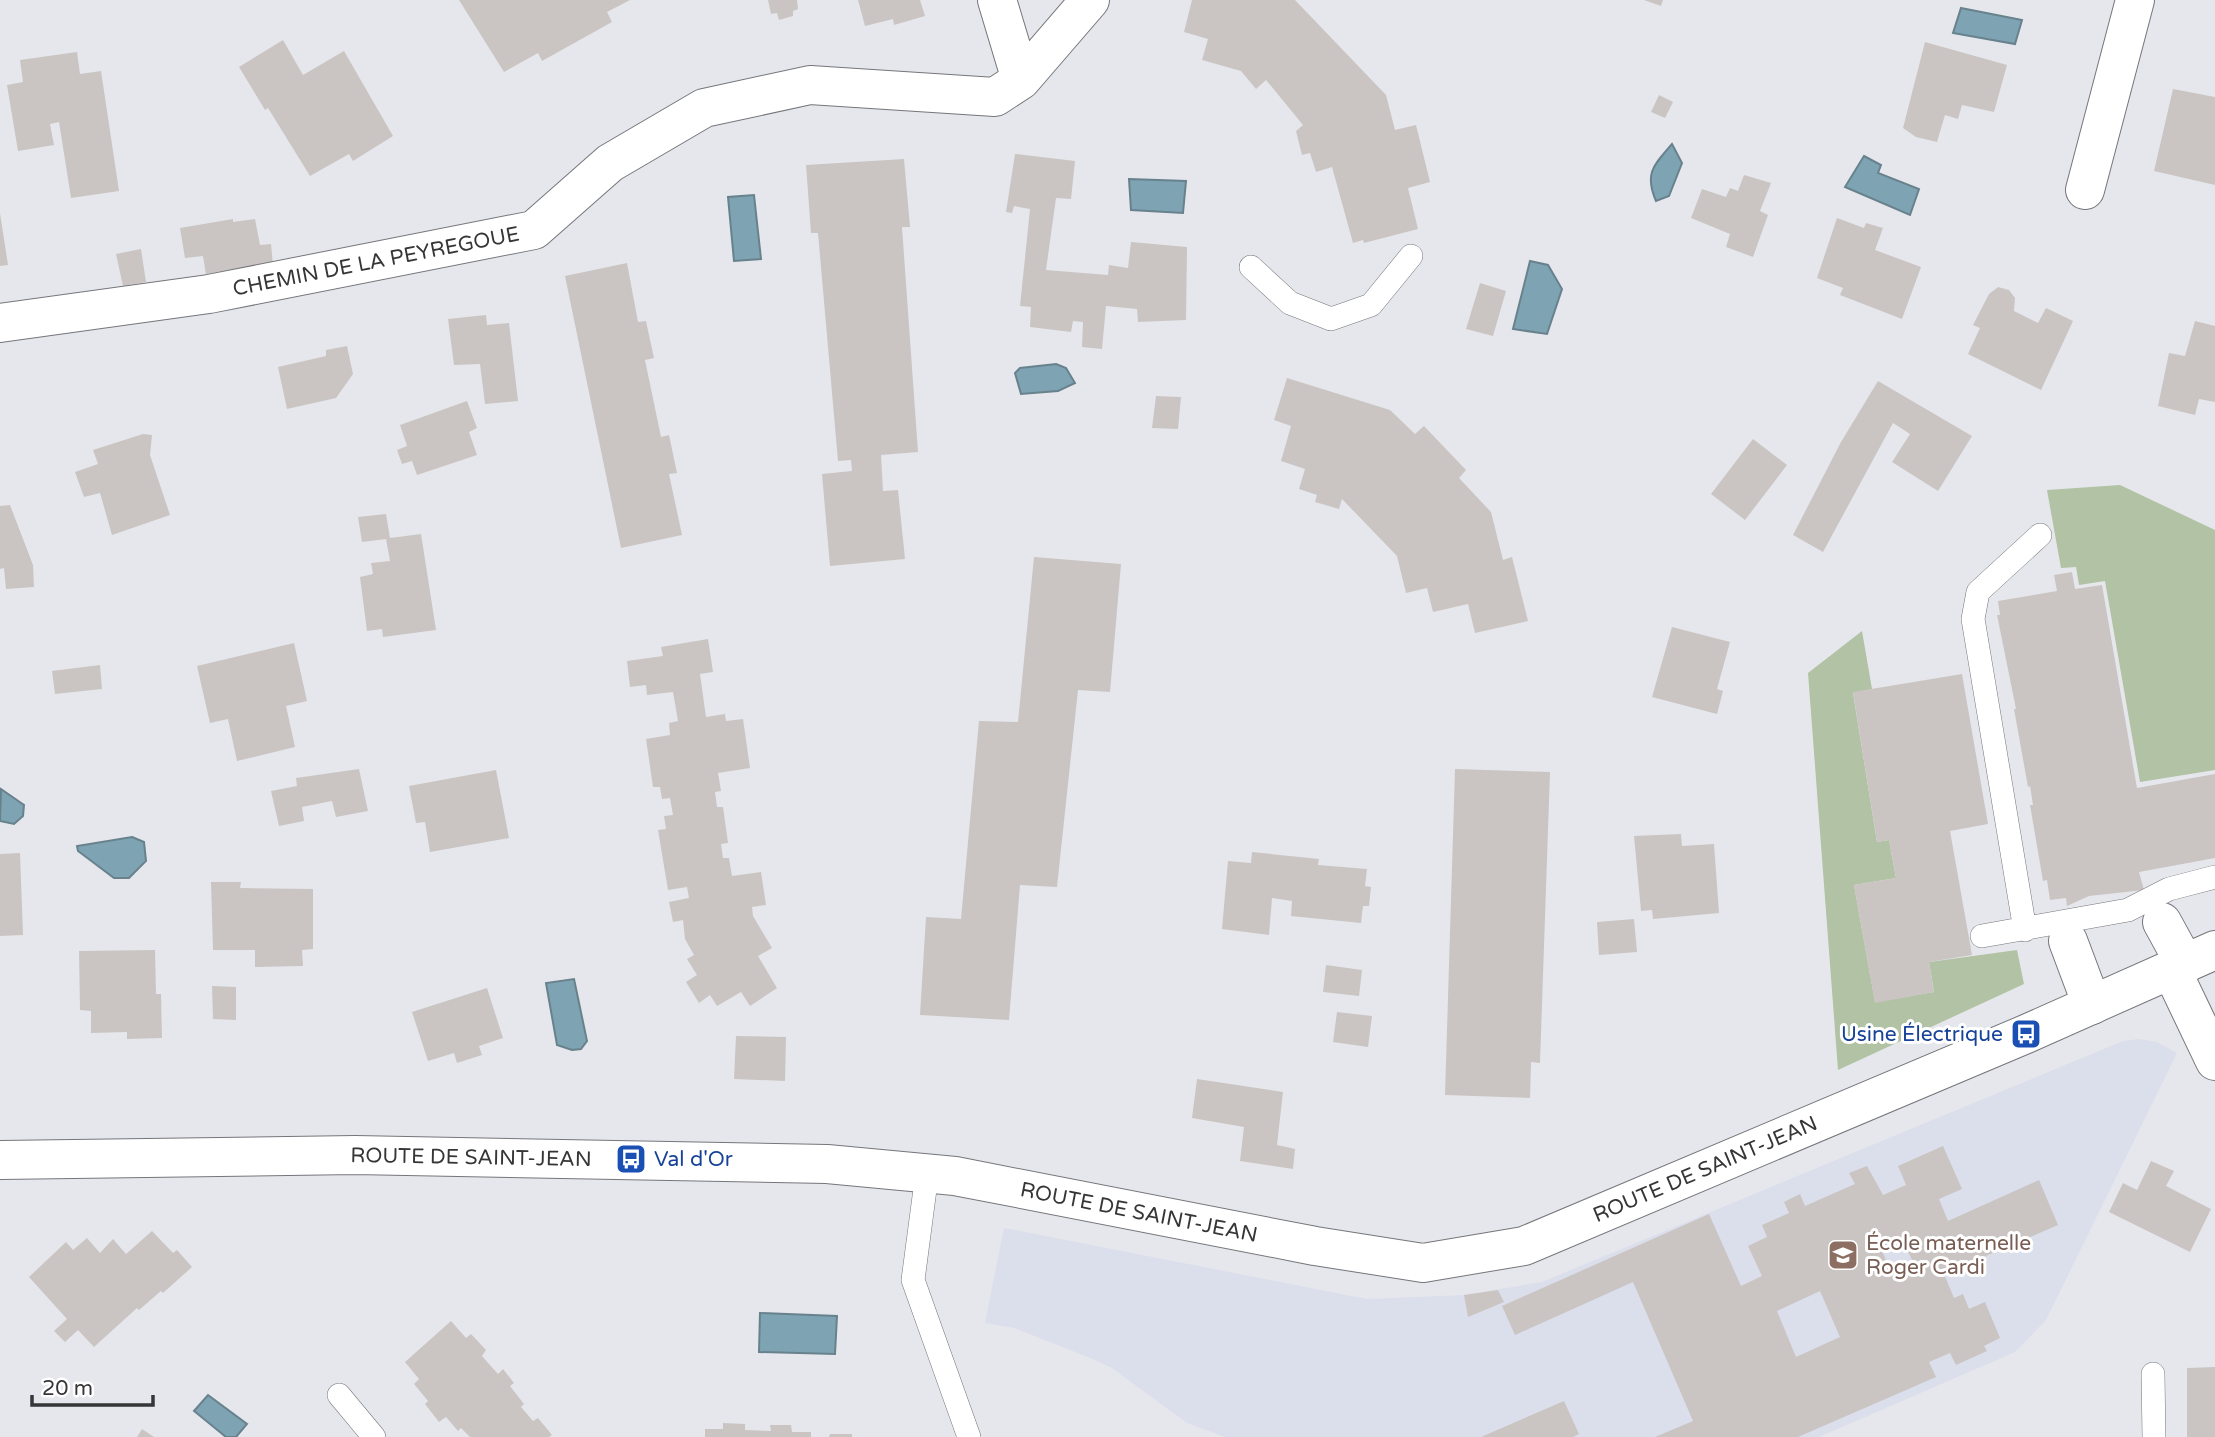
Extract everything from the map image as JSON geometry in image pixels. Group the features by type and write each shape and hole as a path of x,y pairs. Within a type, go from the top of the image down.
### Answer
{"street":[{"path":"997,0 1021,80"},
{"name":"CHEMIN DE LA PEYREGOUE","path":"0,323 209,294 534,230 610,163 704,108 810,85 995,97 1021,80 1090,0"},
{"path":"2085,190 2135,0"},
{"path":"2157,910 2191,962 2215,1060"},
{"path":"2067,932 2092,1005"},
{"name":"ROUTE DE SAINT-JEAN","path":"0,1160 482,1156 827,1164 928,1174 1315,1247 1423,1263 1524,1246 2191,962"}],"lane":[{"path":"1251,267 1290,303 1331,319 1371,306 1410,256"},
{"path":"2025,930 1973,619 1978,592 2040,536"},
{"path":"1982,936 2025,930 2067,932 2128,910 2157,910 2169,889 2215,877"},
{"path":"928,1174 913,1280 969,1437"},
{"path":"2153,1374 2154,1437"},
{"path":"339,1395 374,1437"}],"shaded area":[{"name":"École maternelle Roger Cardi","path":"2139,1039 2157,1042 2177,1053 2046,1320 2015,1352 1819,1437 1225,1437 1187,1423 1112,1368 1014,1328 985,1323 1004,1228 1367,1299 1464,1295 1542,1282 2123,1041"}],"green space":[{"path":"2120,485 2215,530 2215,770 2140,782 2105,581 2079,585 2076,567 2061,568 2047,490"},
{"path":"1862,631 1872,689 1853,693 1877,842 1889,840 1896,878 1854,885 1875,1002 1934,992 1929,962 2017,950 2024,984 1838,1070 1808,673"}],"water":[{"path":"1961,8 2022,20 2015,44 1953,33"},
{"path":"1672,144 1682,163 1669,196 1656,201 1651,176 1660,158"},
{"path":"1864,156 1881,165 1878,173 1919,189 1910,215 1845,187"},
{"path":"1129,179 1186,181 1183,213 1131,210"},
{"path":"754,195 761,259 734,261 728,197"},
{"path":"1530,261 1548,265 1562,289 1547,334 1513,329"},
{"path":"1056,364 1066,368 1075,383 1058,391 1021,394 1015,373 1020,368"},
{"path":"1,789 24,805 23,816 14,824 0,821"},
{"path":"132,837 144,842 146,861 129,878 114,878 78,851 77,846"},
{"path":"574,979 587,1041 581,1049 572,1050 557,1045 546,983"},
{"path":"760,1313 837,1316 835,1354 759,1352"},
{"path":"208,1395 247,1424 236,1437 226,1437 194,1411"}],"building":[{"path":"459,0 630,0 607,12 612,22 542,61 538,53 504,72"},
{"path":"768,0 797,0 798,9 793,11 793,16 779,20 777,13 771,14"},
{"path":"858,0 920,0 925,16 894,25 893,19 865,26"},
{"path":"1192,0 1295,0 1386,95 1395,130 1416,125 1430,182 1408,188 1418,229 1364,243 1363,240 1353,243 1332,167 1316,172 1310,153 1302,155 1296,131 1303,125 1266,80 1256,89 1241,71 1202,60 1208,39 1184,32"},
{"path":"1644,0 1663,0 1661,6"},
{"path":"283,40 303,75 344,51 393,136 353,161 349,154 310,176 239,67"},
{"path":"1925,42 2007,65 1994,112 1962,105 1958,119 1945,115 1937,142 1916,137 1903,128"},
{"path":"77,52 80,74 101,71 119,191 71,198 59,122 50,124 54,145 18,151 7,85 23,82 20,60"},
{"path":"2173,89 2215,97 2215,185 2154,171"},
{"path":"1659,95 1673,102 1665,118 1651,112"},
{"path":"1015,154 1075,161 1071,199 1056,198 1046,270 1108,275 1109,265 1128,268 1131,242 1187,247 1186,320 1138,322 1137,309 1106,306 1102,349 1082,347 1083,322 1073,321 1071,332 1030,327 1031,307 1020,306 1030,209 1014,206 1012,213 1006,212"},
{"path":"904,159 910,227 902,227 918,452 881,455 883,491 898,490 905,559 830,566 822,474 852,471 851,460 838,461 818,233 811,233 806,165"},
{"path":"1744,175 1771,183 1760,211 1768,215 1753,257 1726,247 1730,234 1691,218 1702,189 1726,197 1730,188 1738,191"},
{"path":"0,213 8,265 0,266"},
{"path":"1837,218 1864,228 1866,223 1883,228 1875,250 1921,267 1902,319 1840,295 1843,288 1817,278"},
{"path":"233,219 233,222 255,219 260,245 271,244 273,265 206,275 203,256 185,258 180,228"},
{"path":"141,249 146,282 123,286 116,254"},
{"path":"627,263 638,322 646,321 654,358 645,360 661,437 669,435 677,473 669,474 682,535 621,548 565,276"},
{"path":"1480,283 1506,291 1493,336 1466,329"},
{"path":"1998,287 2009,290 2015,298 2014,311 2038,323 2046,308 2073,321 2041,390 1968,354 1980,328 1973,325 1989,294"},
{"path":"486,315 487,325 509,323 518,401 485,404 480,364 454,365 448,319"},
{"path":"2195,321 2215,326 2215,402 2199,399 2195,415 2158,406 2169,353 2185,356"},
{"path":"347,346 353,374 336,398 287,409 278,367 326,356 326,350"},
{"path":"1287,378 1390,410 1415,434 1424,426 1466,470 1459,478 1491,512 1503,560 1512,557 1528,621 1475,633 1468,604 1433,612 1427,588 1406,593 1397,556 1342,499 1339,509 1315,502 1317,495 1299,489 1305,469 1281,461 1291,426 1274,420"},
{"path":"1878,381 1972,436 1938,491 1892,462 1910,434 1893,423 1823,552 1793,535 1841,442"},
{"path":"1156,396 1181,397 1178,429 1152,428"},
{"path":"467,401 477,428 469,432 477,455 417,475 412,461 402,464 397,450 407,446 400,425"},
{"path":"143,434 152,435 150,455 170,515 112,535 100,493 84,497 75,472 98,464 93,450"},
{"path":"1753,439 1787,465 1745,520 1711,494"},
{"path":"10,505 33,565 34,587 6,589 4,568 0,569 0,506"},
{"path":"386,514 390,538 421,534 436,630 383,637 382,629 367,631 360,577 373,574 371,563 390,561 386,539 362,542 358,517"},
{"path":"1034,557 1121,564 1110,692 1078,690 1057,887 1020,885 1009,1020 920,1015 926,917 961,919 979,721 1018,722"},
{"path":"2072,572 2075,589 2102,585 2137,788 2215,774 2215,858 2139,872 2144,890 2089,896 2067,906 2066,898 2050,900 2047,880 2043,881 2030,805 2033,805 2030,786 2028,787 1997,615 2000,615 1998,601 2057,591 2054,575"},
{"path":"1672,627 1730,642 1717,689 1723,691 1717,714 1652,697"},
{"path":"708,639 713,672 700,674 706,717 725,714 726,721 743,719 750,768 718,773 721,791 715,792 717,807 723,807 728,843 721,844 723,858 729,858 732,876 761,872 766,905 752,907 753,916 772,948 758,956 777,988 750,1006 741,992 717,1006 710,995 699,1003 686,982 697,975 687,959 694,955 685,939 683,920 673,922 669,902 689,898 687,887 668,890 658,830 666,829 664,816 673,815 670,798 662,799 660,787 653,787 646,739 670,735 669,723 678,721 673,692 647,695 646,685 630,687 627,661 663,656 661,647"},
{"path":"294,643 307,701 286,706 295,747 237,761 228,719 210,723 197,666"},
{"path":"100,665 102,689 55,694 52,671"},
{"path":"1962,674 1988,824 1950,831 1972,955 1929,962 1934,992 1875,1003 1854,885 1896,878 1889,840 1877,842 1853,692"},
{"path":"359,769 368,811 336,817 332,801 302,807 304,821 279,826 271,791 297,786 296,778"},
{"path":"1455,769 1550,772 1540,1063 1531,1062 1530,1098 1445,1095"},
{"path":"496,770 509,838 430,852 425,822 416,823 409,786"},
{"path":"1681,834 1682,846 1714,844 1719,913 1653,919 1652,910 1641,911 1634,836"},
{"path":"1252,852 1319,859 1318,865 1367,869 1365,886 1371,887 1369,906 1363,906 1361,923 1291,916 1292,901 1272,898 1269,935 1222,929 1228,861 1251,863"},
{"path":"20,853 23,935 0,936 0,854"},
{"path":"211,882 241,882 240,888 313,889 313,949 302,950 303,966 255,967 255,950 213,950"},
{"path":"1634,919 1637,952 1599,955 1597,922"},
{"path":"155,950 156,994 161,994 162,1038 127,1039 127,1032 91,1033 91,1011 80,1010 79,951"},
{"path":"1326,965 1362,970 1359,996 1323,992"},
{"path":"212,986 236,987 236,1020 213,1019"},
{"path":"487,988 503,1038 479,1046 482,1055 457,1063 454,1053 428,1061 412,1012"},
{"path":"1337,1012 1372,1016 1368,1047 1333,1042"},
{"path":"736,1036 786,1037 785,1081 734,1079"},
{"path":"1197,1079 1283,1092 1277,1145 1295,1149 1293,1169 1240,1161 1244,1127 1192,1118"},
{"path":"1943,1146 1962,1189 1939,1199 1948,1221 2039,1180 2058,1225 1944,1274 1954,1298 1963,1294 1969,1309 1985,1302 2000,1338 1984,1346 1987,1351 1956,1365 1950,1353 1929,1362 1936,1377 1798,1437 1655,1437 1693,1421 1633,1282 1515,1335 1502,1306 1709,1214 1741,1286 1762,1276 1748,1246 1767,1237 1762,1225 1789,1213 1784,1202 1800,1194 1805,1206 1855,1184 1849,1173 1867,1166 1883,1195 1906,1185 1898,1166","holes":["1903,1241 1913,1262 1891,1271 1881,1249","1820,1291 1840,1337 1796,1357 1777,1311"]},
{"path":"2151,1161 2174,1171 2166,1186 2211,1209 2190,1252 2109,1212 2123,1183 2137,1190"},
{"path":"152,1231 173,1253 177,1250 192,1267 163,1293 161,1291 139,1310 137,1308 94,1347 78,1330 65,1342 54,1331 67,1319 29,1277 66,1242 73,1250 87,1238 100,1253 113,1239 126,1254"},
{"path":"1498,1290 1504,1302 1468,1317 1464,1295"},
{"path":"451,1321 466,1338 471,1334 486,1350 482,1356 498,1374 503,1369 514,1383 510,1386 524,1404 521,1407 533,1421 538,1418 552,1435 470,1437 461,1428 458,1431 446,1417 439,1422 425,1404 428,1401 414,1384 419,1379 405,1362"},
{"path":"2215,1367 2215,1437 2187,1437 2187,1368"},
{"path":"1564,1401 1579,1434 1573,1437 1481,1437"},
{"path":"723,1423 745,1424 745,1430 771,1431 770,1425 791,1425 792,1432 811,1432 811,1437 705,1437 705,1429 723,1429"},
{"path":"142,1429 154,1437 137,1437"},
{"path":"830,1434 852,1434 852,1437 829,1437"}],"place":[{"name":"Usine Électrique","path":"2026,1034"},
{"name":"Val d'Or","path":"631,1159"},
{"name":"École maternelle Roger Cardi","path":"1843,1255"}]}
